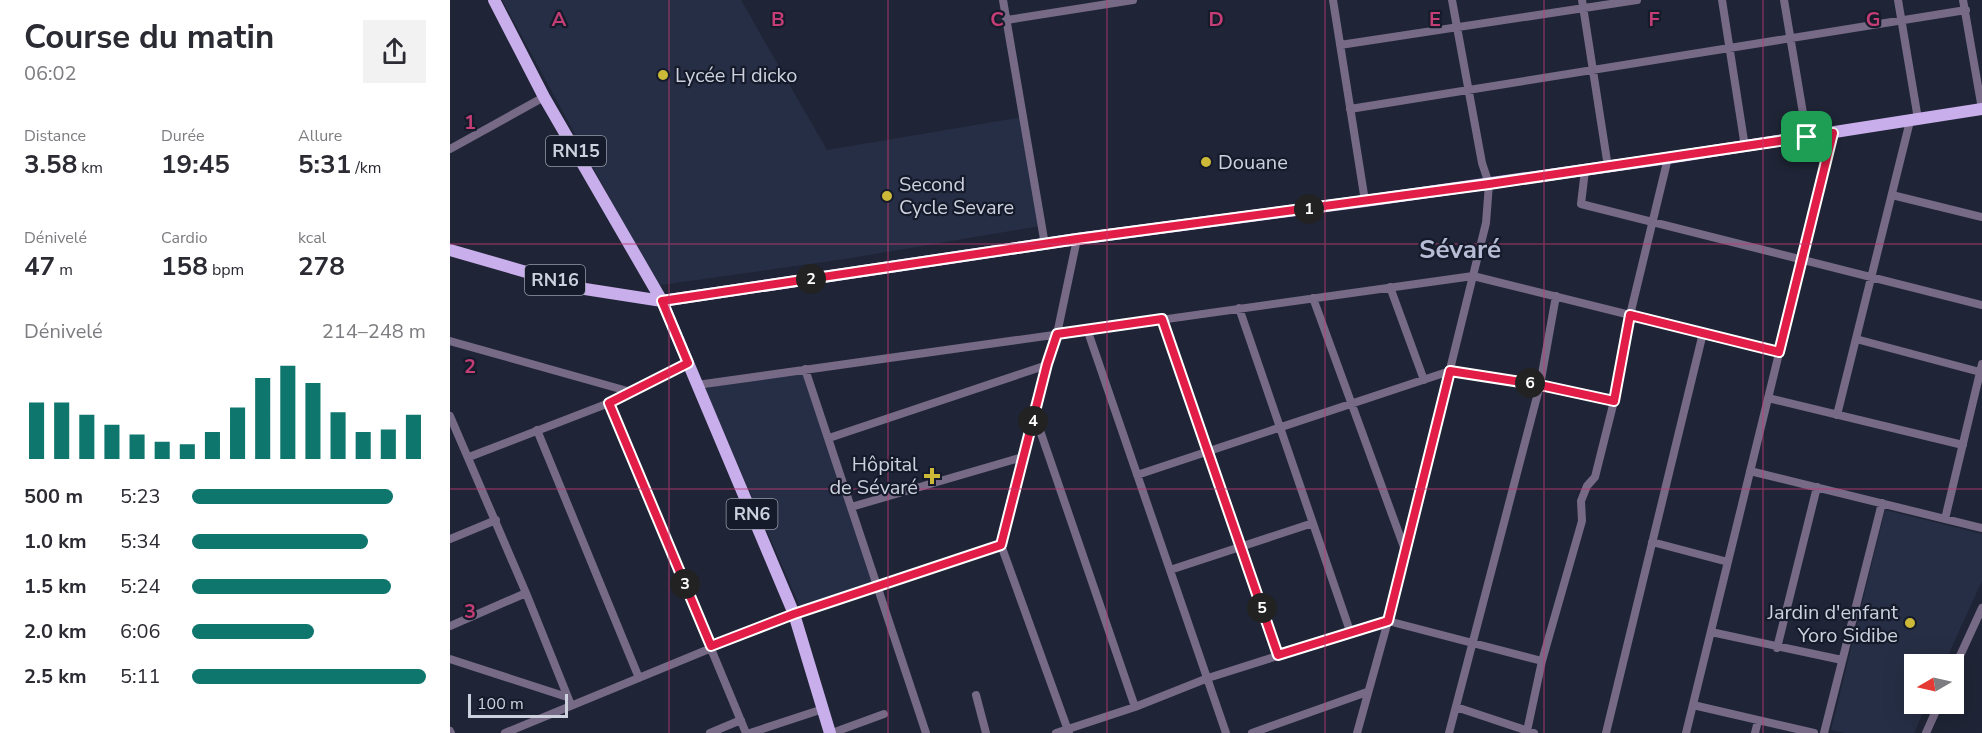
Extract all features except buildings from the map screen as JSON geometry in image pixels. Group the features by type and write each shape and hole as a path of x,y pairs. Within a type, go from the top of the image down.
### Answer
{"main road":[{"name":"RN15","path":"494,0 544,97 662,301"},
{"path":"662,301 1077,239 1608,167 1982,109"},
{"name":"RN16","path":"450,250 585,289 662,301"},
{"name":"RN6","path":"662,301 794,614 831,733"}],"street":[{"path":"1003,0 1045,245"},
{"path":"1007,20 1133,0"},
{"path":"1333,0 1365,201"},
{"path":"1357,733 1406,552 1486,223 1489,184 1482,163 1452,0"},
{"path":"1340,45 1457,28 1583,4 1637,0"},
{"path":"1722,0 1745,147"},
{"path":"1784,0 1807,137"},
{"path":"1837,415 1892,195 1914,120 1899,0"},
{"path":"1963,0 1982,109"},
{"path":"1583,4 1608,167"},
{"path":"1350,109 1966,10"},
{"path":"450,149 544,97"},
{"path":"1686,733 1833,133"},
{"path":"1456,707 1531,732 1542,661 1582,521 1581,509 1584,492 1595,477 1614,401 1630,315 1668,158"},
{"path":"1585,170 1581,204 1982,305"},
{"path":"1892,195 1982,217"},
{"path":"1068,731 1001,545 1047,364 1057,334 1077,239"},
{"path":"697,385 1473,276 1779,352"},
{"path":"1390,287 1424,380"},
{"path":"1449,733 1540,385 1556,296"},
{"path":"1313,298 1406,552"},
{"path":"1239,308 1351,634"},
{"path":"1162,319 1278,655"},
{"path":"1087,330 1226,733"},
{"path":"1606,733 1703,333"},
{"path":"1856,339 1981,368 1945,519"},
{"path":"450,341 631,392"},
{"path":"469,457 609,403 688,363"},
{"path":"829,438 1047,364"},
{"path":"805,369 926,733"},
{"path":"1137,475 1450,371 1540,385 1614,401"},
{"path":"1768,398 1963,445"},
{"path":"609,403 748,733 824,709"},
{"path":"450,416 496,520 571,705"},
{"path":"1035,416 1135,707"},
{"path":"537,430 639,678"},
{"path":"850,507 1023,457"},
{"path":"1750,471 1982,528"},
{"path":"1776,648 1817,487"},
{"path":"1824,733 1882,503"},
{"path":"450,539 496,520"},
{"path":"1170,570 1313,523"},
{"path":"1652,542 1728,562"},
{"path":"505,733 711,646 794,614 1001,545"},
{"path":"450,626 526,593"},
{"path":"1961,654 1982,611"},
{"path":"1056,733 1068,731 1135,707 1208,678 1388,621 1542,661"},
{"path":"1711,632 1776,648 1842,660"},
{"path":"450,659 567,697"},
{"path":"1252,733 1367,692"},
{"path":"976,695 986,733"},
{"path":"1693,705 1814,733"},
{"path":"831,733 884,714"},
{"path":"1926,733 1935,714"},
{"path":"710,733 741,720"},
{"path":"1755,733 1758,721"}],"shaded area":[{"name":"Lycée H dicko","path":"502,0 741,0 827,150 1022,117 1041,226 845,259 661,285 651,274"},
{"path":"803,370 876,583 800,607 705,389 741,380"},
{"name":"Jardin d'enfant Yoro Sidibe","path":"1885,510 1982,534 1982,581 1949,654 1904,654 1904,714 1923,714 1914,733 1845,733 1831,730"}],"place":[{"name":"Lycée H dicko","path":"663,75"},
{"name":"Douane","path":"1206,162"},
{"name":"Second Cycle Sevare","path":"887,196"},
{"name":"Hôpital de Sévaré","path":"932,476"},
{"name":"Jardin d'enfant Yoro Sidibe","path":"1910,623"}],"district":[{"name":"Sévaré","path":"1460,249"}],"route":[{"path":"1833,133 1779,352 1630,315 1614,401 1540,385 1450,371 1388,621 1278,655 1162,319 1057,334 1047,364 1001,545 794,614 711,646 609,403 688,363 662,301 1077,239 1489,184 1807,137 1833,133"}]}
